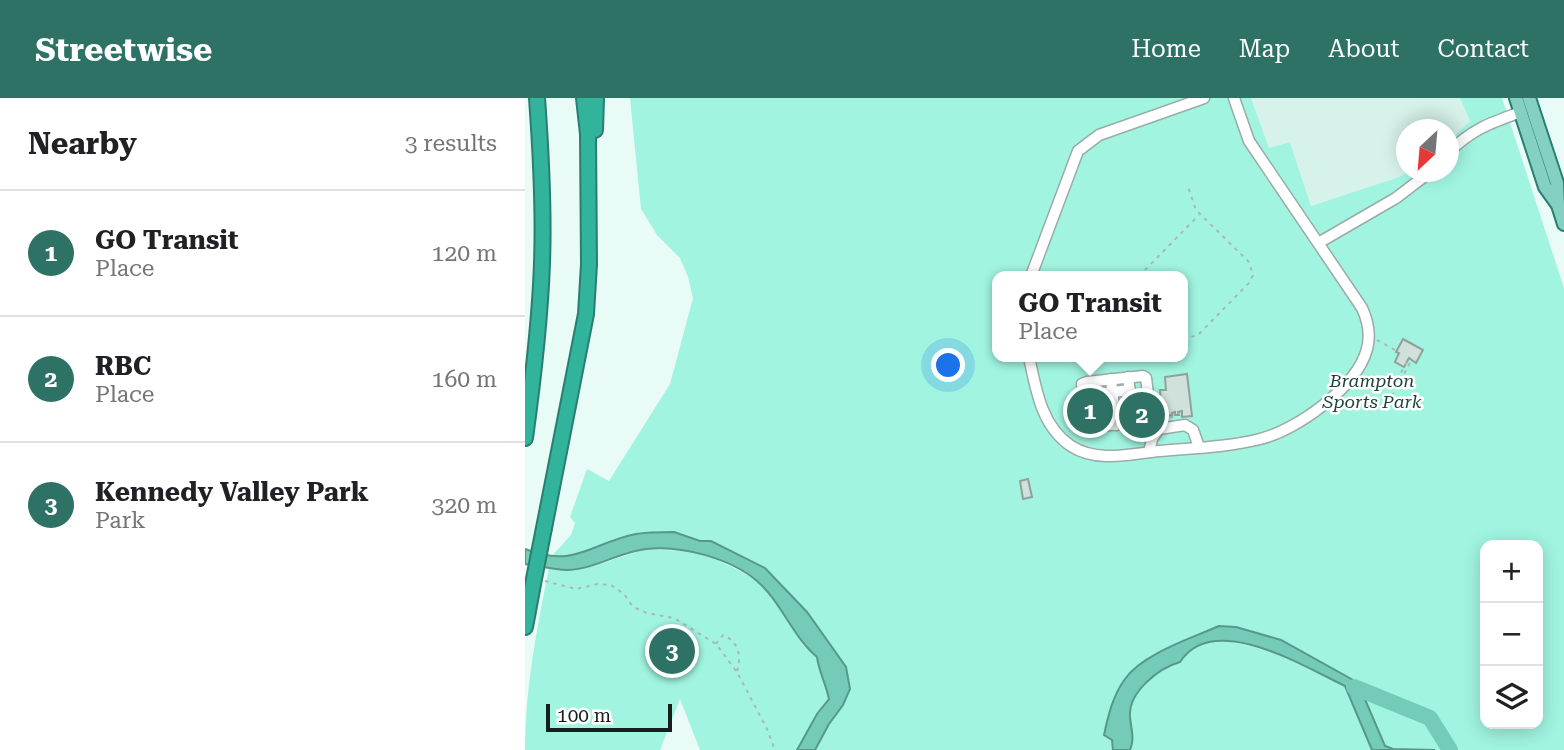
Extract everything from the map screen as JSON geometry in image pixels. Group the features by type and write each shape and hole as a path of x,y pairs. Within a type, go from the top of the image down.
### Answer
{"highway":[{"path":"525,438 535,363 542,265 542,164 537,98"},
{"path":"525,627 586,314 589,264 588,134 585,98"},
{"path":"589,264 594,241 596,98"}],"main road":[{"path":"1516,98 1545,187 1558,205"},
{"path":"1529,98 1557,184 1558,205 1564,224"}],"lane":[{"path":"1033,271 1078,151 1099,135 1204,98"},
{"path":"1030,362 1039,398 1050,426 1071,447 1101,457 1263,439 1290,428 1326,402 1352,378 1365,355 1369,336 1368,322 1362,307 1249,141 1234,98"},
{"path":"1459,143 1482,125 1521,112"},
{"path":"1320,242 1396,198 1417,182"},
{"path":"1128,377 1134,423"},
{"path":"1096,402 1101,426 1150,419 1149,404 1146,377 1083,383 1081,388 1084,399 1096,402 1114,409 1149,404"},
{"path":"1111,379 1116,425"},
{"path":"1096,402 1112,392 1130,390"},
{"path":"1149,452 1152,439 1159,429 1182,425 1195,433 1199,447"}],"path":[{"path":"1188,187 1195,208 1251,264 1252,277 1198,335 1188,338"},
{"path":"1144,271 1200,214"},
{"path":"1369,336 1395,349"},
{"path":"1392,396 1410,360"},
{"path":"1155,418 1177,417"},
{"path":"536,581 576,589 598,584 611,585 624,594 633,607 674,618 716,643 737,672 775,750"},
{"path":"716,643 723,635 733,641 739,656 737,672"}],"shaded area":[{"path":"1251,98 1460,98 1470,121 1459,131 1459,119 1396,119 1396,178 1311,206 1290,142 1269,148"},
{"path":"674,532 700,541 711,541 765,568 807,612 846,667 850,689 815,750 797,750 817,714 829,699 817,657 808,649 766,590 746,573 705,555 660,548 626,553 578,569 525,564 525,549 557,556 570,555 636,534"},
{"path":"1219,626 1236,627 1281,640 1353,680 1364,697 1385,746 1393,749 1435,750 1372,750 1345,686 1260,647 1214,641 1195,647 1180,662 1146,682 1131,708 1130,750 1113,750 1112,740 1104,735 1114,699 1125,679 1155,654"}],"green space":[{"name":"Brampton Sports Park","path":"630,98 1251,98 1269,148 1290,142 1311,206 1396,178 1396,182 1459,182 1459,131 1470,121 1460,98 1502,98 1564,288 1564,750 1435,750 1393,749 1385,746 1364,697 1353,680 1236,627 1154,654 1112,740 1113,750 815,750 843,705 807,612 711,541 700,541 674,532 601,545 577,555 551,557 571,535 575,523 570,517 587,469 609,481 670,384 693,298 680,258 657,235 641,209"},
{"path":"646,549 702,552 757,581 789,619 803,645 817,657 829,699 817,714 797,750 700,750 680,699 660,750 525,750 529,681 549,568 586,567"},
{"path":"1209,640 1262,649 1345,686 1372,750 1130,750 1131,708 1139,690 1154,675 1180,662 1185,653"}],"building":[{"path":"1403,339 1423,350 1416,363 1409,358 1404,367 1395,362 1399,353 1396,352"},
{"path":"1187,374 1192,416 1182,417 1182,411 1178,412 1179,415 1175,415 1175,412 1157,417 1156,407 1165,406 1164,402 1161,402 1160,390 1166,390 1165,377"},
{"path":"1028,479 1032,497 1023,499 1020,481"}],"waterway":[{"path":"1354,687 1430,718 1450,750"}],"place":[{"name":"GO Transit","path":"1090,411"},
{"name":"RBC","path":"1142,415"},
{"name":"Kennedy Valley Park","path":"672,651"}]}
